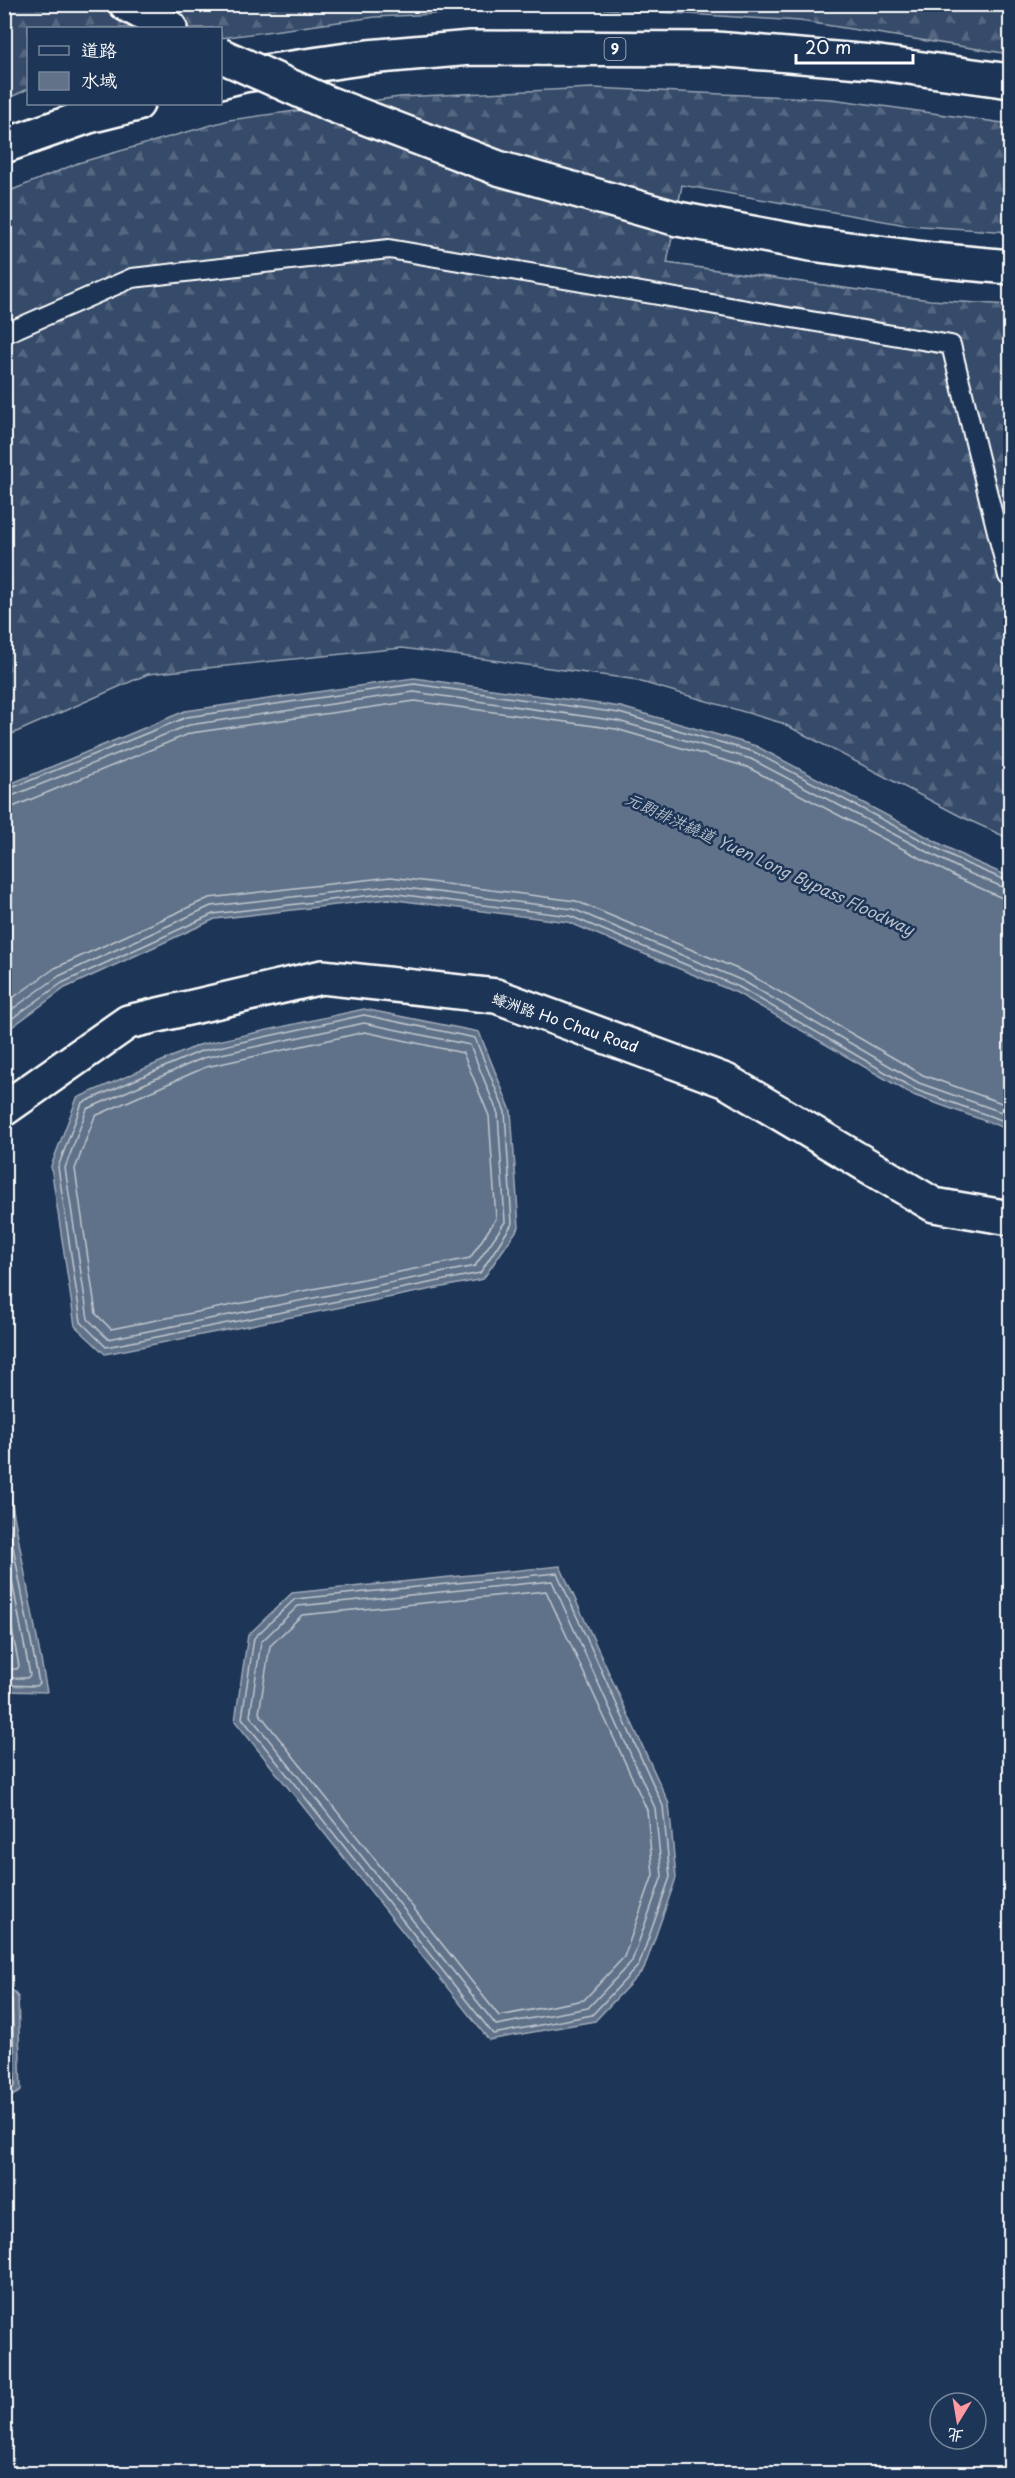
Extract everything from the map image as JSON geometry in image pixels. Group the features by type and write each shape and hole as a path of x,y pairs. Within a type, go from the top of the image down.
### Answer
{"main road":[{"path":"126,4 168,27"},
{"name":"9","path":"222,80 244,75 368,57 471,48 716,49 872,62 1011,81"},
{"path":"222,55 341,109 498,168 678,219 811,244 933,260 1011,267"},
{"path":"4,146 89,116 133,105"},
{"name":"蠔洲路 Ho Chau Road","path":"4,1109 128,1022 321,977 473,993 496,996 726,1081 934,1205 1011,1218"}],"lane":[{"path":"4,334 132,278 388,249 951,345 1010,580"}],"green space":[{"path":"997,4 1010,9 1010,54 800,21 577,7 375,17 222,38 222,27 27,27 27,89 5,100 5,5"},
{"path":"593,88 832,99 1010,124 1010,232 906,225 682,185 667,263 930,300 1010,305 1010,839 960,816 782,723 631,679 402,648 148,674 5,737 5,193 78,163 229,120 400,97"}],"water":[{"name":"元朗排洪繞道 Yuen Long Bypass Floodway","path":"414,678 621,707 756,746 969,859 1010,877 1010,1130 913,1095 737,993 568,922 388,899 215,919 65,988 5,1032 5,786 185,711"},
{"path":"364,1009 479,1032 511,1111 519,1227 483,1279 105,1354 75,1326 51,1166 77,1098 199,1045"},
{"path":"5,1467 47,1692 5,1691"},
{"path":"560,1566 669,1804 676,1878 644,1969 595,2021 489,2040 235,1721 248,1635 292,1593"},
{"path":"5,1981 18,1997 21,2091 5,2100"}]}
